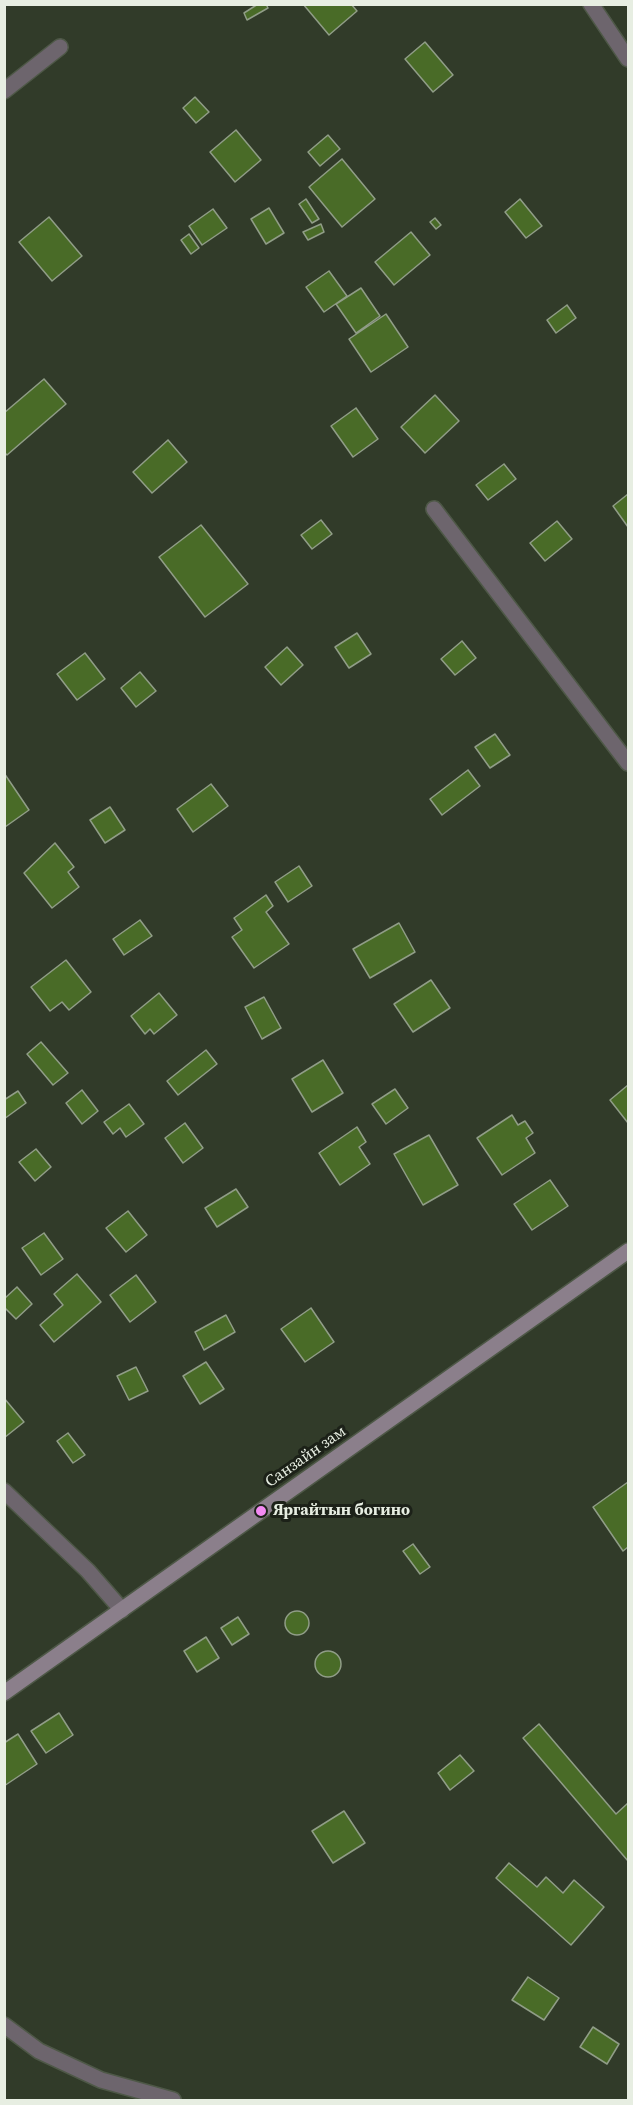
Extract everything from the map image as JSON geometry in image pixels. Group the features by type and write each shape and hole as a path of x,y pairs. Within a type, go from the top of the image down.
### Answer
{"main road":[{"name":"Санзайн зам","path":"4,1692 628,1251"}],"street":[{"path":"591,4 628,59"},
{"path":"4,91 60,47"},
{"path":"434,509 628,763"},
{"path":"4,1491 88,1571 122,1610"},
{"path":"4,2025 39,2051 101,2080 173,2100"}],"building":[{"path":"258,4 266,4 268,8 247,20 244,13"},
{"path":"303,4 351,4 357,11 329,35"},
{"path":"425,42 453,75 433,92 405,59"},
{"path":"195,97 209,112 196,123 183,108"},
{"path":"236,130 261,160 235,182 210,152"},
{"path":"328,135 340,149 320,166 308,152"},
{"path":"342,159 375,199 342,227 309,187"},
{"path":"306,199 319,219 312,223 299,204"},
{"path":"520,199 542,226 526,238 505,212"},
{"path":"269,208 284,233 266,244 251,219"},
{"path":"213,209 227,228 202,245 189,226"},
{"path":"49,217 82,256 52,281 19,242"},
{"path":"435,218 441,225 436,229 430,222"},
{"path":"321,224 324,232 308,240 303,232"},
{"path":"411,232 430,255 394,285 375,262"},
{"path":"189,234 199,248 191,254 181,240"},
{"path":"329,271 347,296 324,312 306,287"},
{"path":"361,288 380,316 356,333 336,304"},
{"path":"567,305 576,318 556,333 547,320"},
{"path":"386,314 408,347 371,372 349,339"},
{"path":"44,379 66,404 7,455 4,452 4,413"},
{"path":"435,395 459,421 425,453 401,427"},
{"path":"356,408 378,439 353,457 331,426"},
{"path":"168,440 187,462 152,493 133,472"},
{"path":"504,464 516,479 488,500 476,485"},
{"path":"628,494 628,527 613,506"},
{"path":"321,520 332,534 312,549 301,535"},
{"path":"557,521 572,539 545,561 530,543"},
{"path":"201,525 248,584 205,617 159,557"},
{"path":"357,633 371,654 349,668 335,647"},
{"path":"462,641 476,658 455,675 441,659"},
{"path":"287,647 303,665 281,685 265,667"},
{"path":"85,653 105,679 77,700 57,674"},
{"path":"140,672 156,691 136,707 121,688"},
{"path":"495,734 510,755 490,768 475,747"},
{"path":"468,770 480,786 442,815 430,799"},
{"path":"4,773 29,810 5,827 4,826"},
{"path":"211,784 228,806 193,832 177,809"},
{"path":"110,807 125,830 105,843 90,820"},
{"path":"55,843 74,867 68,872 79,887 52,908 24,873"},
{"path":"299,866 312,886 288,902 275,882"},
{"path":"266,895 273,906 266,912 289,944 254,968 232,937 242,930 234,918"},
{"path":"140,920 152,936 124,955 113,939"},
{"path":"399,923 415,952 370,978 353,949"},
{"path":"66,960 91,992 69,1010 62,1002 50,1011 31,987"},
{"path":"431,980 450,1008 413,1032 394,1004"},
{"path":"159,993 177,1015 154,1034 150,1029 145,1034 131,1016"},
{"path":"264,997 281,1028 262,1039 245,1007"},
{"path":"41,1042 68,1073 53,1085 27,1054"},
{"path":"206,1050 217,1064 178,1095 167,1081"},
{"path":"323,1060 343,1093 312,1112 292,1079"},
{"path":"628,1085 628,1123 610,1100"},
{"path":"395,1089 408,1108 386,1124 372,1104"},
{"path":"82,1090 98,1111 82,1124 66,1103"},
{"path":"18,1091 26,1103 4,1119 4,1100"},
{"path":"129,1104 144,1124 126,1137 120,1128 113,1134 104,1122"},
{"path":"512,1115 518,1125 525,1121 533,1133 526,1138 535,1153 502,1175 477,1138"},
{"path":"185,1123 203,1148 183,1163 165,1138"},
{"path":"357,1127 366,1142 359,1147 370,1164 340,1185 319,1153"},
{"path":"429,1135 458,1185 423,1205 394,1154"},
{"path":"36,1149 51,1167 35,1181 19,1162"},
{"path":"550,1180 568,1206 532,1230 514,1204"},
{"path":"236,1189 248,1207 217,1227 205,1208"},
{"path":"128,1211 147,1235 126,1252 106,1228"},
{"path":"44,1233 63,1259 41,1275 22,1248"},
{"path":"77,1274 101,1302 54,1342 40,1325 63,1305 54,1294"},
{"path":"136,1275 156,1302 130,1322 110,1295"},
{"path":"17,1287 32,1304 16,1319 4,1307 4,1299"},
{"path":"311,1308 334,1342 305,1362 281,1329"},
{"path":"226,1315 235,1332 204,1350 195,1332"},
{"path":"206,1362 224,1389 200,1404 183,1376"},
{"path":"136,1367 148,1391 129,1400 117,1376"},
{"path":"4,1398 24,1422 4,1438"},
{"path":"68,1433 85,1455 73,1463 57,1441"},
{"path":"628,1482 628,1547 623,1551 593,1507"},
{"path":"413,1544 430,1567 420,1574 403,1551"},
{"path":"297,1611 306,1614 309,1623 306,1632 297,1635 288,1632 285,1623 288,1614"},
{"path":"238,1617 249,1634 232,1645 221,1628"},
{"path":"206,1637 219,1658 197,1672 184,1651"},
{"path":"328,1651 337,1655 341,1664 337,1673 328,1677 319,1673 315,1664 319,1655"},
{"path":"59,1713 73,1735 46,1753 31,1731"},
{"path":"539,1724 616,1814 628,1803 628,1861 523,1738"},
{"path":"18,1734 37,1764 4,1786 4,1743"},
{"path":"460,1755 474,1771 450,1790 438,1773"},
{"path":"344,1811 365,1843 333,1863 312,1831"},
{"path":"509,1863 537,1887 546,1877 563,1893 574,1880 604,1907 571,1945 496,1878"},
{"path":"528,1977 559,1998 544,2020 512,2000"},
{"path":"593,2027 619,2044 607,2064 580,2047"}],"place":[{"name":"Яргайтын богино","path":"261,1511"}]}
